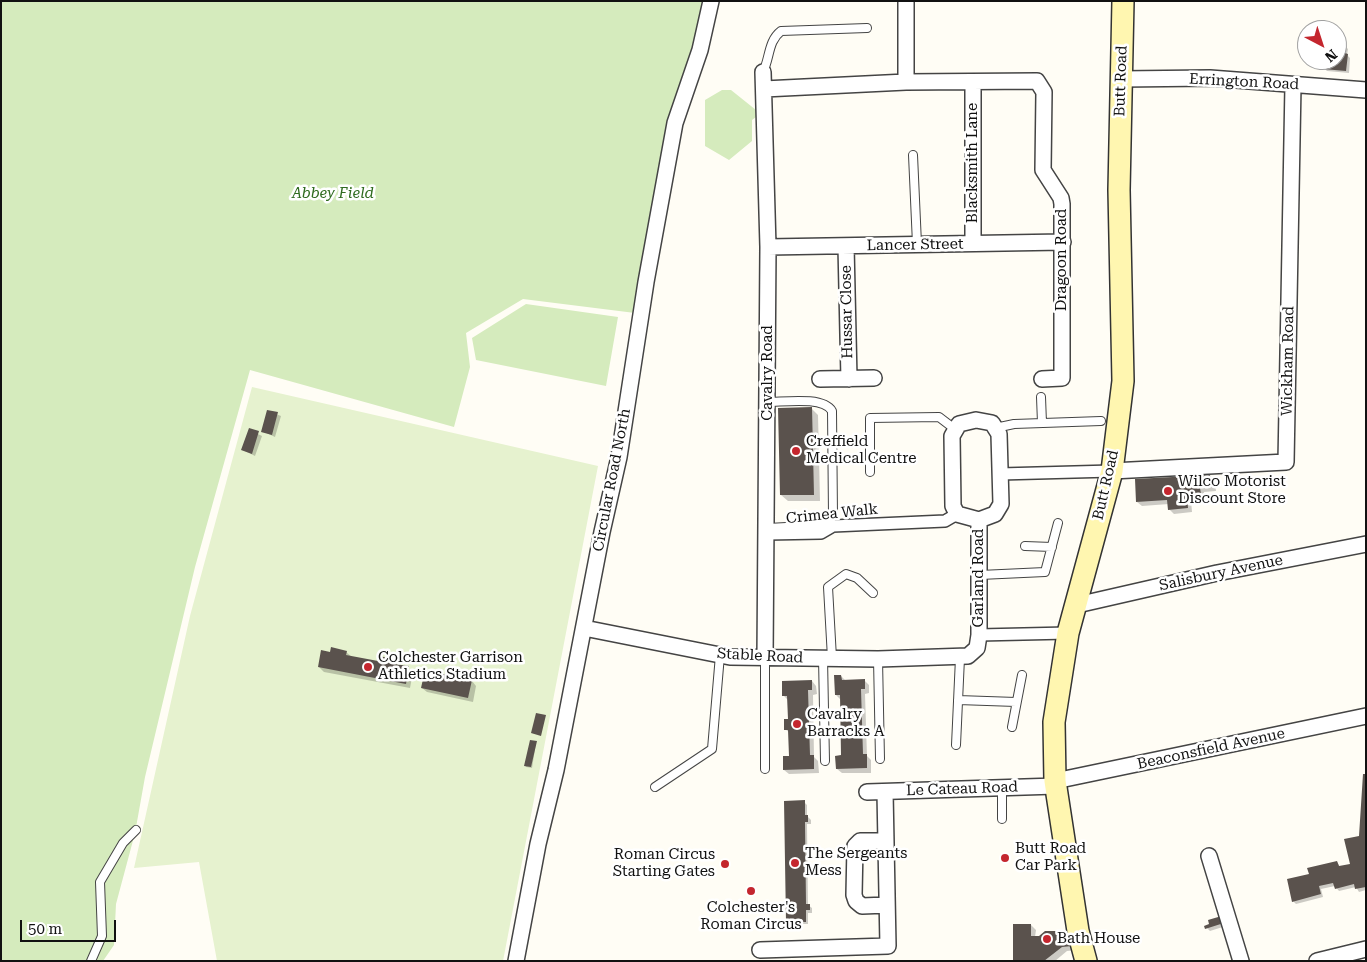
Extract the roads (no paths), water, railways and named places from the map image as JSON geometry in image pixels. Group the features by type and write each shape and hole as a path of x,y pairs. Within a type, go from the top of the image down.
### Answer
{"main road":[{"name":"Butt Road","path":"1086,961 1078,931 1056,784 1054,722 1068,633 1112,471 1123,381 1119,190 1123,1"}],"street":[{"name":"Circular Road North","path":"516,961 538,844 556,770 602,532 619,457 646,282 675,123 700,50 711,1"},
{"path":"764,89 906,82 906,1"},
{"name":"Cavalry Road","path":"763,72 768,247 768,531 765,658"},
{"name":"Errington Road","path":"1121,79 1210,78 1366,90"},
{"name":"Dragoon Road","path":"906,82 1037,81 1044,92 1043,170 1061,198 1063,242 1062,378 1042,379"},
{"name":"Blacksmith Lane","path":"973,82 973,244"},
{"name":"Wickham Road","path":"1112,471 1286,462 1293,85"},
{"name":"Lancer Street","path":"768,247 1063,242"},
{"name":"Hussar Close","path":"846,246 849,378"},
{"name":"Hussar Close","path":"820,378 874,378"},
{"path":"956,430 959,424 976,420 992,423 995,428"},
{"name":"Garland Road","path":"956,430 952,436 953,506 957,514 979,520 995,514 1001,504 999,434 995,428"},
{"path":"1000,474 1112,471"},
{"name":"Crimea Walk","path":"768,531 821,533 833,526 945,521 957,514"},
{"name":"Garland Road","path":"960,658 968,656 977,648 979,635 979,520"},
{"name":"Salisbury Avenue","path":"1077,605 1217,573 1366,544"},
{"name":"Stable Road","path":"584,628 720,655 765,658 960,658"},
{"name":"Garland Road","path":"979,635 1068,633"},
{"name":"Beaconsfield Avenue","path":"1056,784 1366,716"},
{"name":"Le Cateau Road","path":"867,792 1002,788 1056,784"},
{"path":"760,950 888,946 885,792"},
{"path":"886,841 864,841 855,846 854,895 856,901 862,906 887,905"},
{"path":"1209,856 1241,961"},
{"path":"1317,961 1366,949"}],"lane":[{"path":"763,72 769,57 770,46 775,36 781,31 867,28"},
{"path":"913,155 917,244"},
{"path":"1041,397 1042,423"},
{"path":"768,402 820,402 828,405 832,411 833,516 829,522 823,525 768,531"},
{"path":"870,472 870,418 939,417 956,430"},
{"path":"995,428 1014,424 1101,421"},
{"path":"980,575 1045,572 1058,523"},
{"path":"1025,546 1052,547"},
{"path":"825,761 828,587 846,574 857,578 873,593"},
{"path":"655,787 712,749 720,655"},
{"path":"765,658 765,769"},
{"path":"878,658 880,759"},
{"path":"956,745 960,658"},
{"path":"1012,727 1022,675"},
{"path":"958,700 1016,702"},
{"path":"1002,788 1002,819"},
{"path":"91,961 102,936 100,882 123,844 136,830"}],"place":[{"name":"Creffield Medical Centre","path":"796,451"},
{"name":"Wilco Motorist Discount Store","path":"1168,491"},
{"name":"Colchester Garrison Athletics Stadium","path":"368,667"},
{"name":"Cavalry Barracks A","path":"797,724"},
{"name":"Butt Road Car Park","path":"1005,858"},
{"name":"The Sergeants Mess","path":"795,863"},
{"name":"Roman Circus Starting Gates","path":"725,864"},
{"name":"Colchester's Roman Circus","path":"751,891"},
{"name":"Bath House","path":"1047,939"}],"park label":[{"name":"Abbey Field","path":"333,194"}]}
